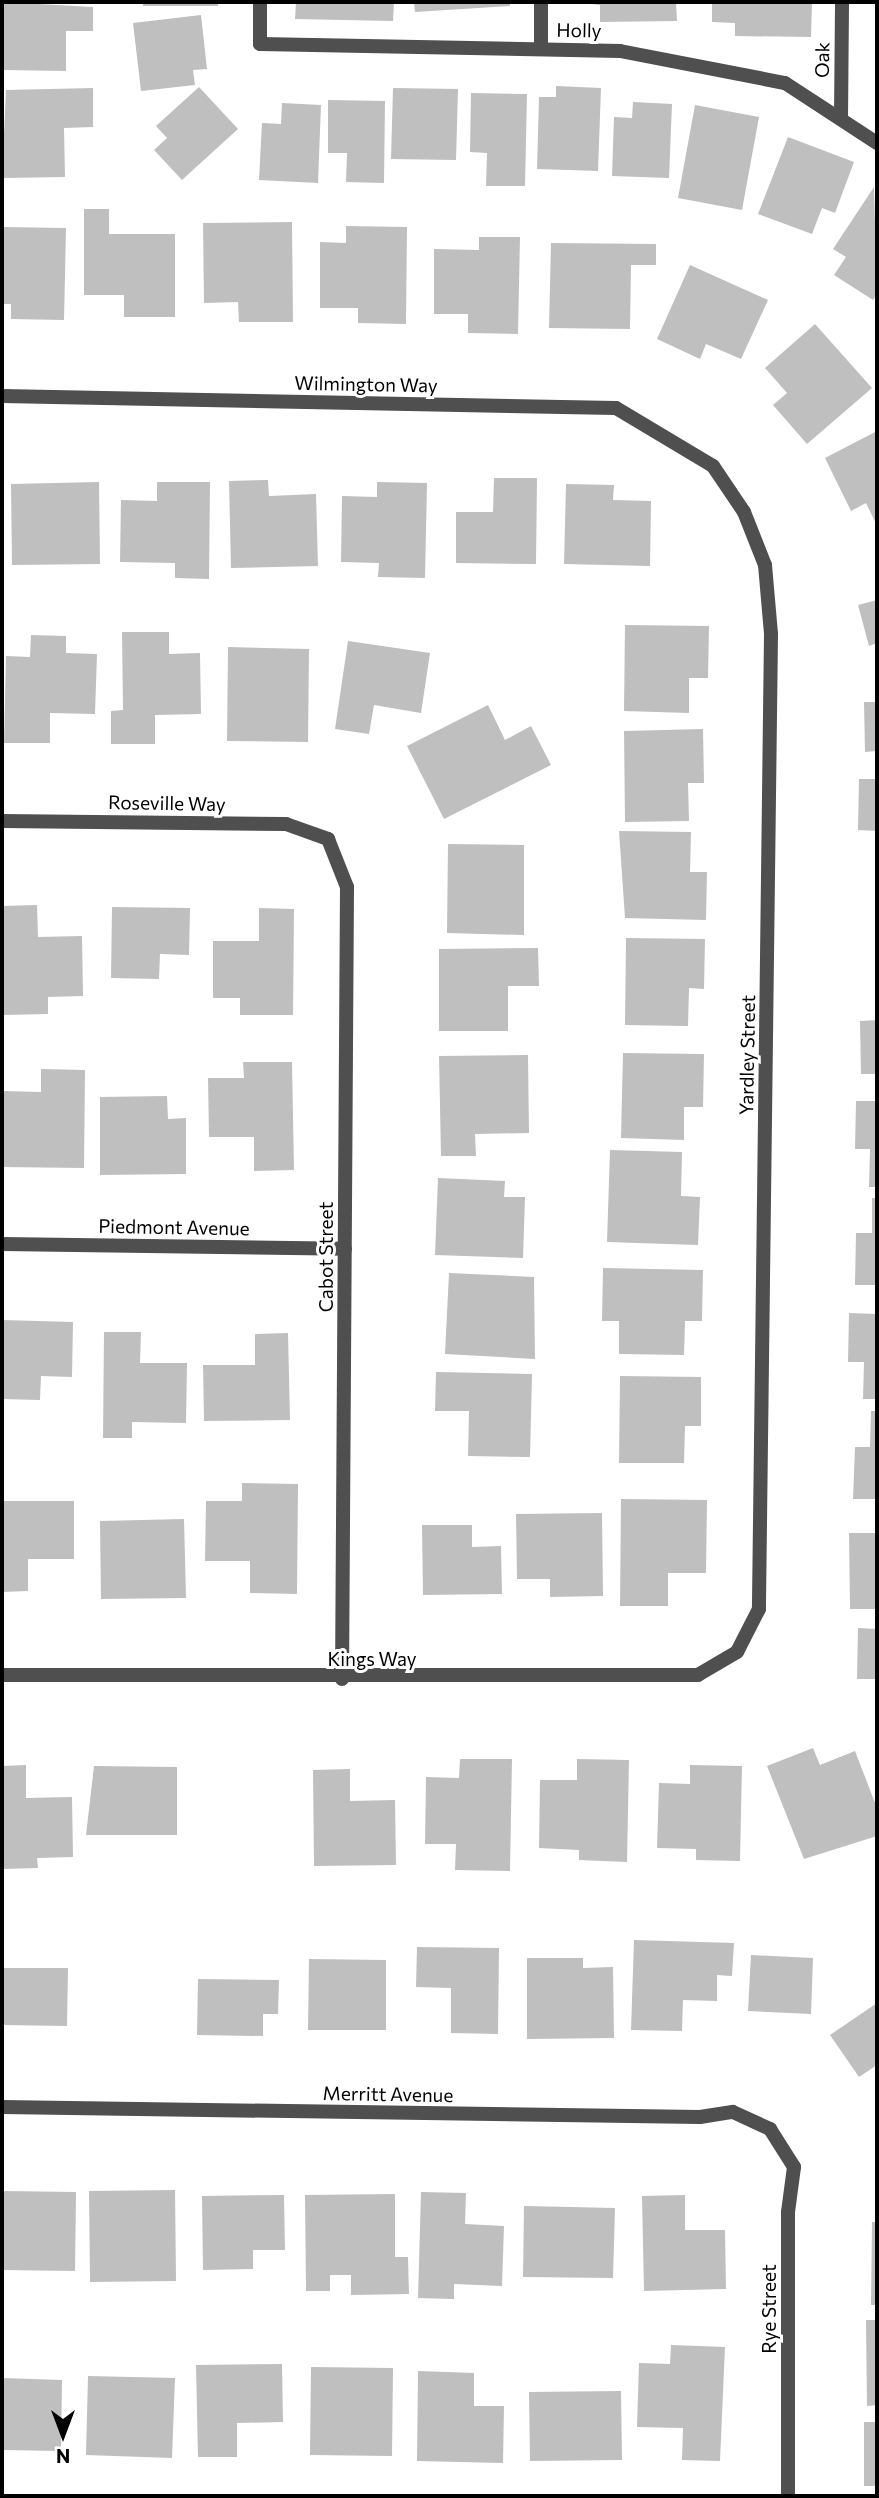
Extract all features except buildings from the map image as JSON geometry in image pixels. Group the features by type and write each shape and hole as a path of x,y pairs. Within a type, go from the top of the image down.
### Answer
{"street":[{"name":"Holly","path":"260,2 260,44 620,51 785,83 877,143"},
{"path":"541,2 541,49"},
{"name":"Oak","path":"841,119 842,2"},
{"name":"Wilmington Way","path":"2,396 616,408 713,466"},
{"name":"Yardley Street","path":"713,466 744,512 765,565 771,634 759,1609 737,1652"},
{"name":"Roseville Way","path":"2,821 286,824 328,839"},
{"name":"Cabot Street","path":"328,839 347,887 342,1679"},
{"name":"Piedmont Avenue","path":"2,1244 345,1249"},
{"name":"Kings Way","path":"2,1675 342,1679 698,1675 737,1652"},
{"name":"Merritt Avenue","path":"2,2107 700,2117 733,2112 770,2129"},
{"name":"Rye Street","path":"770,2129 794,2168 788,2212 788,2496"}]}
